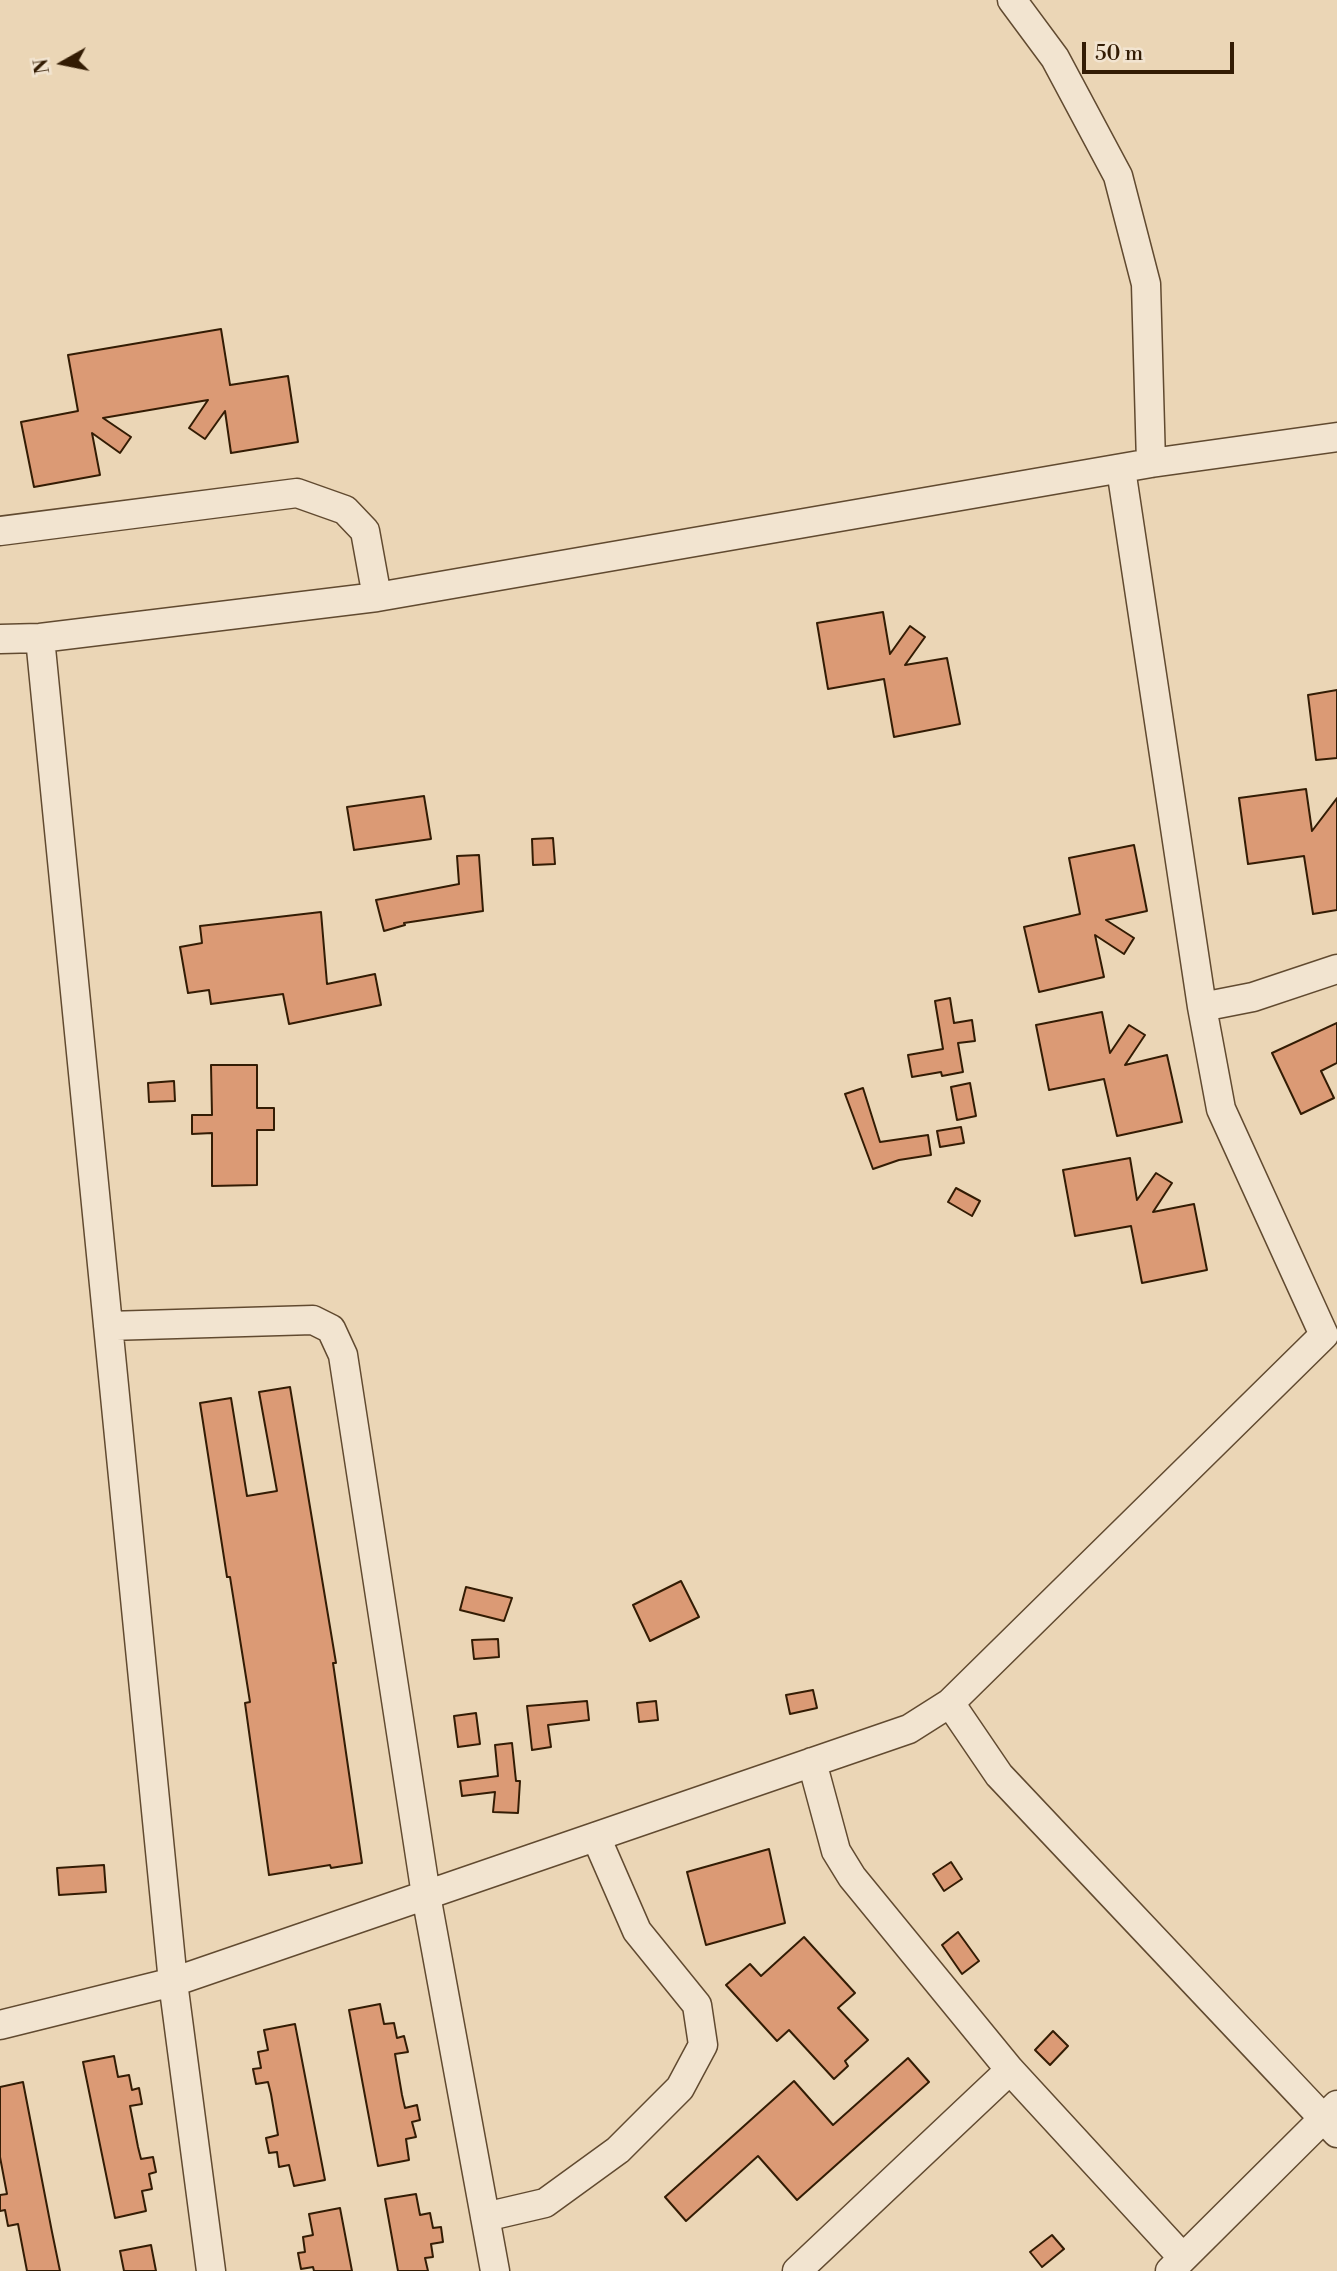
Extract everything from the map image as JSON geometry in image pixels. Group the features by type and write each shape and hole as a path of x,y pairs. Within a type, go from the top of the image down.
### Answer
{"street":[{"path":"1012,0 1055,58 1118,176 1146,284 1151,463"},
{"path":"0,639 40,638 377,597 1151,463 1337,437"},
{"path":"0,2025 173,1982 909,1729 950,1703 1331,1329 1221,1109 1202,1007 1121,469"},
{"path":"0,531 297,493 345,510 365,531 377,597"},
{"path":"40,638 173,1982 211,2271"},
{"path":"1202,1007 1253,997 1337,969"},
{"path":"108,1326 313,1320 331,1329 343,1354 426,1895 495,2271"},
{"path":"812,1762 836,1851 852,1877 1010,2070 1177,2264 1332,2119 999,1775 950,1703"},
{"path":"485,2217 545,2203 618,2150 680,2088 703,2045 697,2005 637,1931 597,1837"},
{"path":"797,2271 1010,2070"}],"building":[{"path":"221,329 230,385 288,376 298,442 231,453 225,411 205,439 189,428 208,400 103,418 131,437 120,453 92,433 100,475 34,487 21,422 78,411 68,355"},
{"path":"883,612 890,654 910,626 925,637 905,665 947,658 960,724 894,737 884,679 828,689 817,623"},
{"path":"1337,690 1337,758 1316,760 1308,695"},
{"path":"1306,789 1312,831 1337,798 1337,910 1313,914 1304,856 1248,864 1239,798"},
{"path":"424,796 431,839 354,850 347,807"},
{"path":"553,838 555,864 533,865 532,839"},
{"path":"1134,845 1147,911 1106,920 1134,938 1124,954 1095,935 1104,977 1039,992 1024,927 1080,914 1069,858"},
{"path":"479,855 483,911 404,923 405,925 384,931 376,900 459,884 457,856"},
{"path":"321,912 327,984 375,974 381,1005 289,1024 283,994 211,1004 209,990 188,993 180,947 202,943 200,926"},
{"path":"950,998 954,1023 972,1020 975,1041 958,1043 963,1072 942,1076 941,1072 912,1077 908,1055 943,1049 935,1001"},
{"path":"1102,1012 1110,1053 1129,1025 1145,1035 1125,1065 1167,1055 1182,1122 1117,1136 1104,1079 1049,1090 1036,1025"},
{"path":"1337,1023 1337,1063 1321,1071 1334,1098 1301,1114 1272,1053"},
{"path":"211,1065 257,1065 257,1108 274,1108 274,1130 257,1130 257,1185 212,1186 212,1133 192,1134 192,1115 212,1115"},
{"path":"174,1081 175,1101 149,1102 148,1083"},
{"path":"970,1083 976,1116 957,1120 951,1087"},
{"path":"863,1088 880,1142 928,1135 931,1155 899,1160 873,1169 845,1094"},
{"path":"961,1127 964,1143 940,1147 937,1131"},
{"path":"1130,1158 1137,1200 1156,1173 1172,1183 1153,1212 1194,1204 1207,1270 1142,1283 1131,1226 1075,1236 1063,1170"},
{"path":"956,1188 980,1201 972,1216 948,1202"},
{"path":"290,1387 336,1663 333,1663 362,1863 331,1868 330,1865 269,1875 245,1703 250,1702 200,1403 231,1398 247,1496 277,1491 259,1392"},
{"path":"681,1581 699,1617 650,1641 633,1605"},
{"path":"466,1587 512,1598 504,1621 460,1610"},
{"path":"498,1639 499,1657 474,1659 472,1640"},
{"path":"813,1690 817,1708 790,1714 786,1695"},
{"path":"587,1701 589,1720 548,1725 551,1747 532,1750 527,1706"},
{"path":"656,1701 658,1720 639,1722 637,1703"},
{"path":"476,1713 480,1744 458,1747 454,1716"},
{"path":"512,1743 516,1781 520,1781 518,1813 493,1812 495,1792 462,1796 460,1781 498,1776 495,1745"},
{"path":"769,1849 785,1923 706,1945 687,1872"},
{"path":"951,1862 962,1879 944,1891 933,1874"},
{"path":"104,1865 106,1892 59,1895 57,1868"},
{"path":"958,1932 979,1961 962,1974 942,1945"},
{"path":"804,1937 855,1993 838,2008 868,2040 845,2061 848,2066 834,2079 789,2030 777,2041 726,1985 750,1964 761,1976"},
{"path":"380,2004 384,2024 394,2023 397,2038 404,2036 408,2052 395,2054 402,2095 405,2108 417,2105 420,2120 412,2122 416,2137 406,2139 409,2160 378,2166 349,2010"},
{"path":"295,2024 325,2180 294,2186 289,2165 279,2167 277,2152 269,2153 266,2138 278,2135 271,2094 268,2082 256,2084 253,2069 261,2068 258,2052 268,2050 264,2030"},
{"path":"1053,2031 1068,2046 1050,2065 1035,2050"},
{"path":"114,2056 118,2077 129,2075 132,2090 139,2088 142,2104 130,2106 138,2147 141,2159 153,2157 156,2172 149,2174 152,2189 142,2191 146,2211 115,2218 83,2062"},
{"path":"908,2058 929,2082 797,2200 758,2156 686,2221 665,2197 794,2081 833,2125"},
{"path":"23,2082 60,2271 27,2271 18,2224 8,2226 5,2210 0,2211 0,2195 7,2194 0,2157 0,2087"},
{"path":"416,2194 420,2215 430,2213 433,2228 441,2227 443,2242 431,2244 433,2257 425,2258 428,2271 398,2271 385,2199"},
{"path":"340,2208 352,2271 314,2271 313,2267 301,2269 298,2253 305,2252 303,2237 313,2235 309,2214"},
{"path":"1052,2235 1064,2249 1042,2267 1030,2252"},
{"path":"151,2245 156,2271 124,2271 120,2251"}]}
